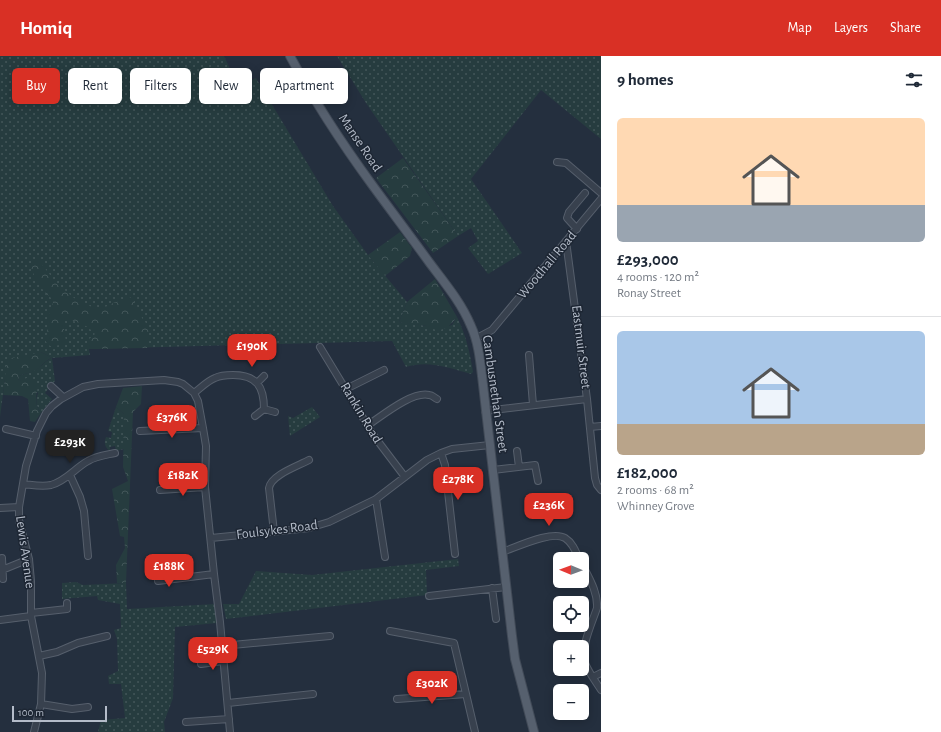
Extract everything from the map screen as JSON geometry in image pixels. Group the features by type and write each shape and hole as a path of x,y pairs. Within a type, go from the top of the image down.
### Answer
{"main road":[{"name":"Manse Road","path":"290,56 321,110 366,177 414,241"},
{"name":"Cambusnethan Street","path":"414,241 461,306 472,327 475,339 480,366 516,659 534,732"}],"street":[{"path":"558,162 566,163 601,193"},
{"path":"577,229 567,218 569,212 585,193"},
{"name":"Woodhall Road","path":"475,339 492,330 601,199"},
{"name":"Eastmuir Street","path":"485,411 587,399 566,241"},
{"name":"Rankin Road","path":"320,346 383,449 405,477"},
{"path":"528,355 533,405"},
{"path":"346,389 384,370"},
{"path":"230,732 220,622 205,487 206,446 198,401 194,393 214,378 224,375 248,376 257,383 263,395 264,409"},
{"path":"257,383 264,376"},
{"name":"Lewis Avenue","path":"34,732 40,704 42,673 31,615 31,581 29,559 19,520 19,507 26,466 36,436 46,413 63,397 83,387 98,384 171,380 183,384 194,393"},
{"path":"51,386 63,397"},
{"path":"368,425 411,398 422,394 429,395 437,399"},
{"path":"587,399 595,478 597,485 601,490"},
{"path":"264,409 275,412"},
{"path":"255,416 264,409"},
{"path":"590,427 601,426"},
{"path":"140,432 203,428"},
{"path":"6,429 36,436"},
{"name":"Foulsykes Road","path":"211,538 309,528 329,522 376,500 428,460 441,452 452,449 490,445"},
{"path":"517,450 519,467"},
{"path":"441,452 445,465 455,554"},
{"path":"23,484 43,486 53,484 70,475 87,461 95,457 115,453"},
{"path":"274,532 269,484 276,477 309,460"},
{"path":"493,470 535,465 538,481"},
{"path":"70,475 80,497 84,511 88,556"},
{"path":"160,490 205,487"},
{"path":"376,500 386,557"},
{"path":"0,508 19,507"},
{"path":"502,552 549,536 559,536 569,541 575,552"},
{"path":"2,558 3,580"},
{"path":"2,570 29,559"},
{"path":"156,559 158,581 214,574"},
{"path":"589,577 595,589 597,608 584,648 585,663 601,690"},
{"path":"429,596 506,587"},
{"path":"492,588 496,619"},
{"path":"0,620 67,609 67,603"},
{"path":"390,631 454,642 475,732"},
{"path":"39,656 57,652 78,643 107,636"},
{"path":"222,646 330,636"},
{"path":"201,664 223,661"},
{"path":"593,677 601,673"},
{"path":"228,703 313,694"},
{"path":"397,699 466,694"},
{"path":"40,704 72,709 88,707"},
{"path":"186,722 229,719"}],"green space":[{"path":"0,56 224,56 230,68 199,68 199,104 252,104 252,80 256,78 260,85 260,104 272,104 333,206 368,255 407,302 399,322 428,326 436,329 452,325 457,317 467,344 473,372 471,374 447,367 422,364 406,367 392,341 89,349 90,355 52,358 41,352 5,379 0,417"},
{"path":"337,56 601,56 601,139 541,90 471,179 522,253 488,274 468,248 478,241 471,228 458,236 366,103 348,74 348,68 344,68"},
{"path":"403,158 458,236 433,253 376,178"},
{"path":"400,232 412,248 410,256 385,276 368,255"},
{"path":"37,258 57,284 74,298 96,309 130,297 136,304 142,318 149,327 147,348 89,349 88,340 95,334 88,327 67,318 63,322 66,342 61,345 50,346 46,342 49,314 54,300 46,294 35,278 31,268"},
{"path":"435,279 457,317 455,320 448,326 439,330 427,326 399,322 407,302"},
{"path":"41,352 52,358 36,370 18,377 19,381 29,377 37,384 36,402 41,413 35,422 30,421 28,399 22,396 3,395 7,359"},
{"path":"52,358 55,381 45,393 52,399 41,413 36,403 38,393 24,380 19,381 18,377 36,370"},
{"path":"142,386 141,404 133,412 126,583 117,583 116,565 125,548 124,537 120,536 112,489 128,481 123,467 124,414 116,407 123,388"},
{"path":"116,407 124,414 124,449 116,451 115,446 110,447 110,451 105,444 105,441 106,437 111,438 112,432 108,431"},
{"path":"312,407 320,417 290,436 288,416 293,418"},
{"path":"458,559 459,566 426,570 427,595 226,619 223,604 239,604 256,571 312,575"},
{"path":"76,582 83,585 126,583 127,609 215,604 217,623 175,627 173,698 164,722 165,732 98,732 101,720 125,718 121,684 109,684 108,676 118,671 117,639 114,630 121,628 120,604 98,600 97,596 62,599 62,583"}]}
